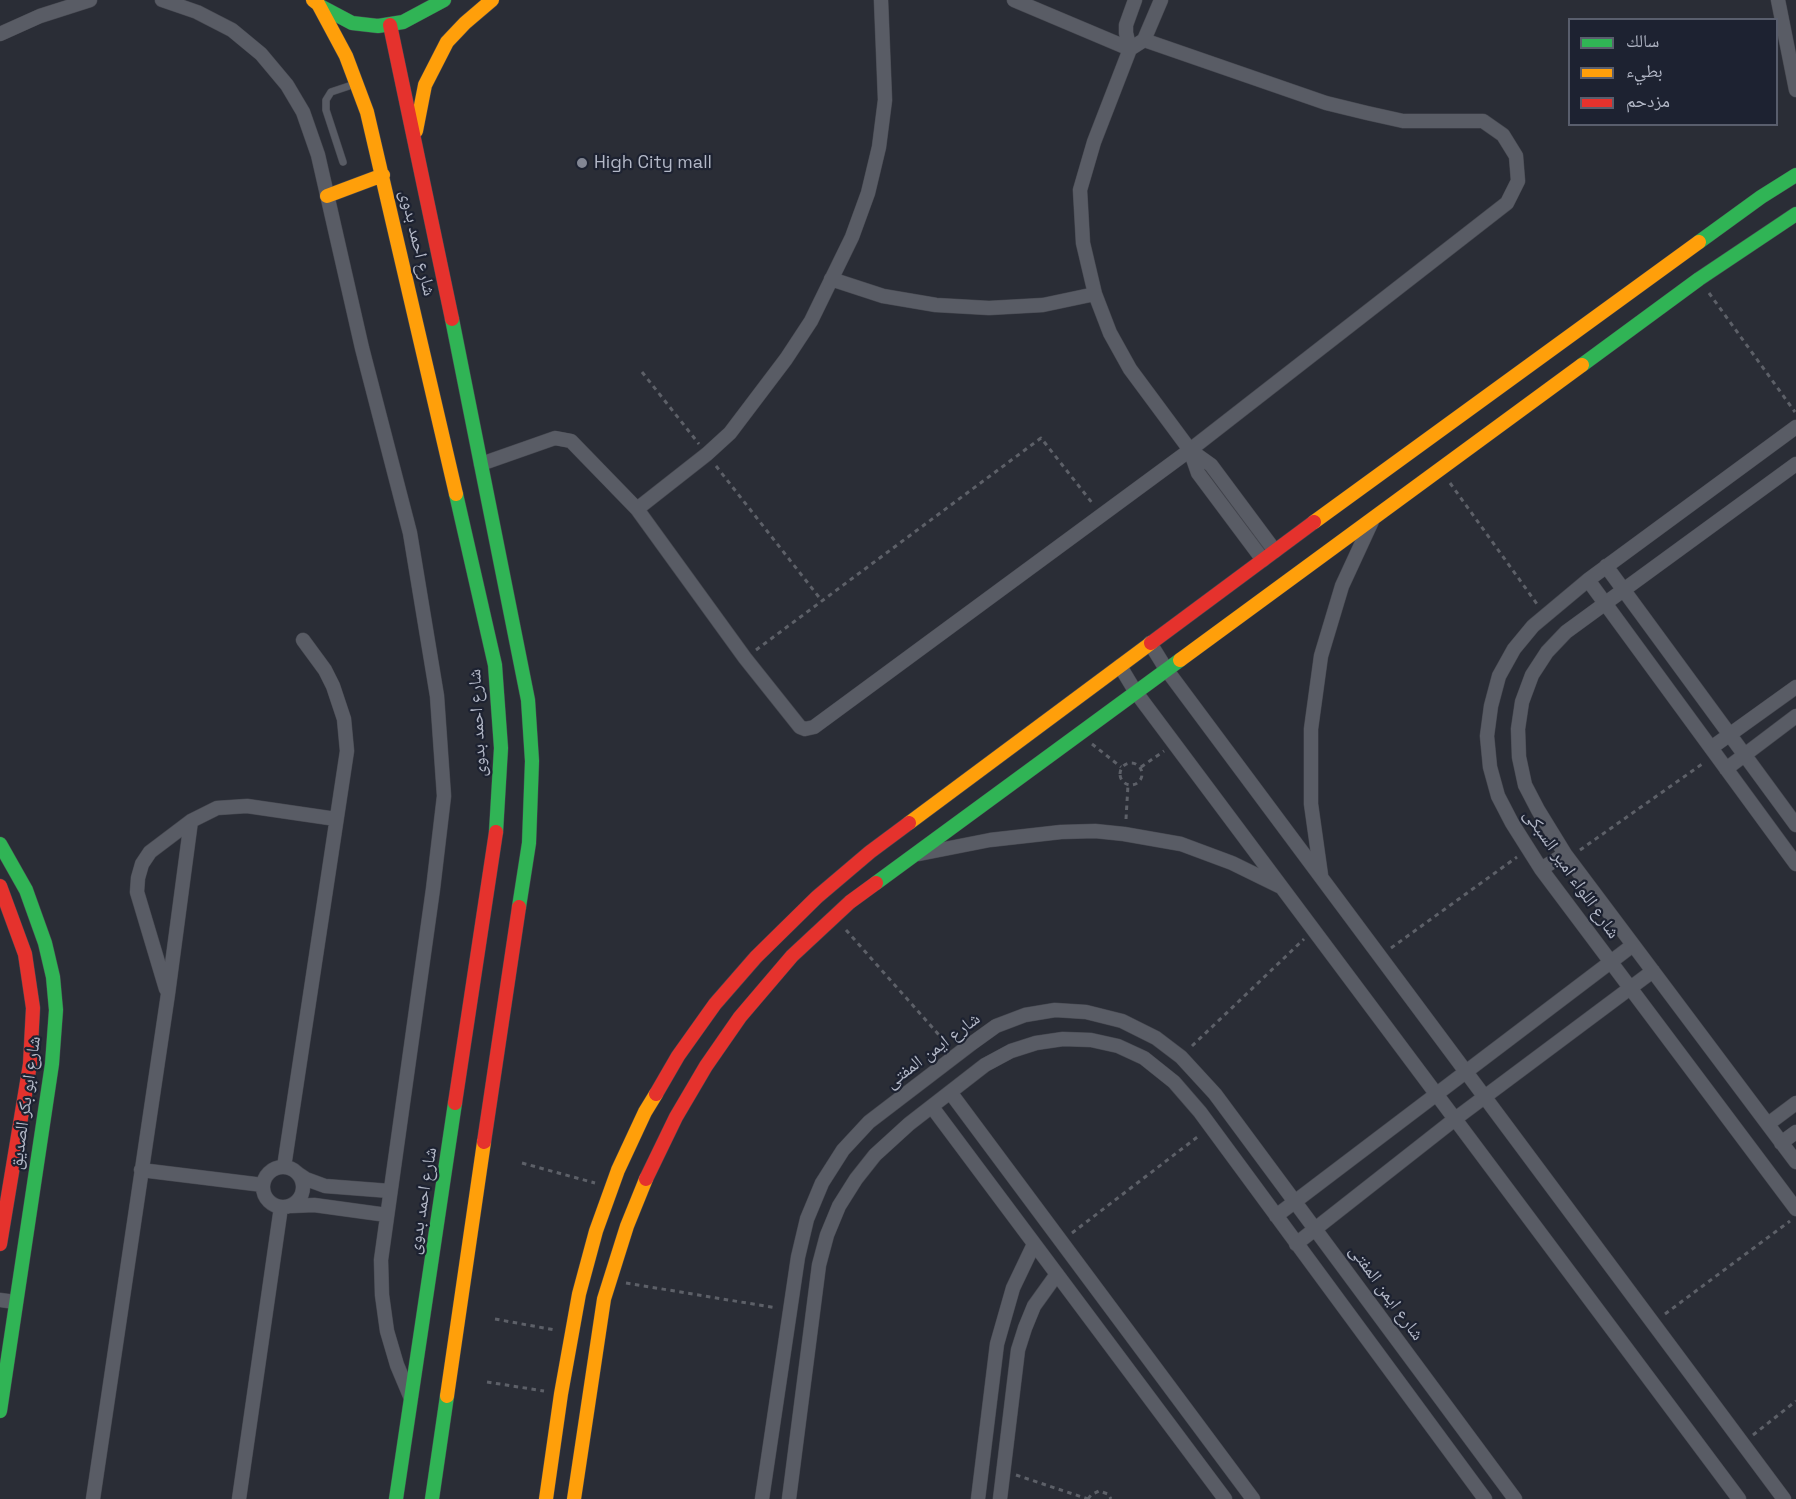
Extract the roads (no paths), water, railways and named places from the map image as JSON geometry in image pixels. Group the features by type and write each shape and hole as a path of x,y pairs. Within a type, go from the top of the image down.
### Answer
{"street":[{"path":"0,34 40,16 90,0"},
{"path":"162,0 197,12 232,30 261,54 287,85 303,112 318,155 362,348 411,533 436,696 444,796 381,1260 382,1295 387,1330 397,1365 411,1398"},
{"path":"316,1 340,18 352,23 378,26 390,25 416,16 444,0"},
{"path":"414,143 425,85 437,60 453,35 492,0"},
{"path":"638,508 730,433 786,359 811,321 852,237 868,193 879,147 885,100 881,0"},
{"path":"1014,0 1131,49"},
{"path":"1131,49 1126,25 1135,0"},
{"path":"1161,0 1144,40 1131,49 1094,142 1080,190 1083,243 1095,294 1110,333 1130,369 1190,450 1198,473 1263,560"},
{"path":"1778,0 1796,90"},
{"name":"شارع احمد بدوى","path":"316,1 346,56 357,84 367,112 383,175 495,665 501,748 496,832 396,1499"},
{"name":"شارع احمد بدوى","path":"390,25 482,464 528,700 532,761 529,843 469,1234 432,1499"},
{"path":"482,464 543,441 562,438 572,441 638,508 745,658 800,727 805,729 814,727 1190,450 1507,203 1518,181 1516,156 1503,135 1483,122 1403,121 1367,113 1326,103 1144,40"},
{"path":"327,196 383,175"},
{"path":"546,1499 561,1394 579,1294 596,1231 612,1188 645,1112 678,1056 715,1004 756,957 817,897 870,852 1275,551 1761,197 1796,175"},
{"path":"574,1499 604,1299 627,1226 649,1170 706,1066 740,1017 792,956 850,902 1699,279 1796,214"},
{"path":"831,279 883,296 936,305 989,308 1021,306 1095,294"},
{"name":"شارع اللواء امير السبكى","path":"1796,427 1606,566 1533,626 1514,649 1499,676 1491,706 1487,736 1490,766 1498,796 1512,824 1541,869 1796,1209"},
{"path":"1190,450 1211,465 1275,551"},
{"name":"شارع اللواء امير السبكى","path":"1796,464 1566,632 1546,652 1532,675 1520,711 1518,729 1519,758 1526,785 1538,810 1566,856 1796,1162"},
{"path":"1321,877 1311,804 1311,729 1321,656 1342,585 1373,518"},
{"path":"1606,566 1796,825"},
{"path":"1588,580 1796,864"},
{"path":"284,1167 347,751 344,719 333,686 303,640"},
{"path":"1150,643 1166,669 1784,1499"},
{"path":"1119,666 1174,743 1739,1499"},
{"path":"1714,751 1730,735 1796,687"},
{"path":"1726,769 1796,716"},
{"path":"168,994 137,892 142,864 150,852 191,821 218,808 232,805 336,819"},
{"path":"93,1499 168,994 191,821"},
{"path":"914,855 990,840 1061,832 1095,831 1181,844 1232,863 1284,889"},
{"name":"شارع ابو بكر الصديق","path":"0,844 14,865 26,890 45,943 56,1010 52,1064 15,1302 6,1330 0,1412"},
{"path":"1541,869 1566,856"},
{"name":"شارع ابو بكر الصديق","path":"0,886 25,954 33,1008 30,1064 0,1244"},
{"path":"1276,1216 1633,945"},
{"path":"1296,1244 1455,1119 1653,971"},
{"name":"شارع ايمن المفتى","path":"762,1499 798,1257 807,1219 822,1183 843,1150 869,1122 957,1054 996,1026 1025,1015 1055,1010 1086,1012 1122,1022 1156,1038 1181,1057 1215,1094 1296,1201 1515,1499"},
{"path":"789,1499 819,1266 827,1235 839,1206 856,1179 876,1155 986,1065 1011,1051 1036,1043 1064,1039 1091,1040 1118,1046 1144,1058 1174,1082 1210,1126 1485,1499"},
{"path":"951,1092 1253,1499"},
{"path":"1768,1124 1796,1103"},
{"path":"932,1107 1225,1499"},
{"path":"1781,1143 1796,1132"},
{"path":"387,1215 314,1204 286,1207 271,1203 267,1199 264,1185 269,1173 284,1167 306,1179 326,1186 390,1191"},
{"path":"141,1170 264,1185"},
{"path":"286,1207 297,1203 303,1193 303,1182 297,1173"},
{"path":"239,1499 286,1207"},
{"path":"978,1499 997,1344 1013,1288 1034,1244"},
{"path":"1000,1499 1018,1350 1034,1306 1056,1274"},
{"path":"0,1300 15,1302"}],"lane":[{"path":"343,162 326,110 326,100 331,92 357,84"}],"place":[{"name":"High City mall","path":"582,163"}]}
